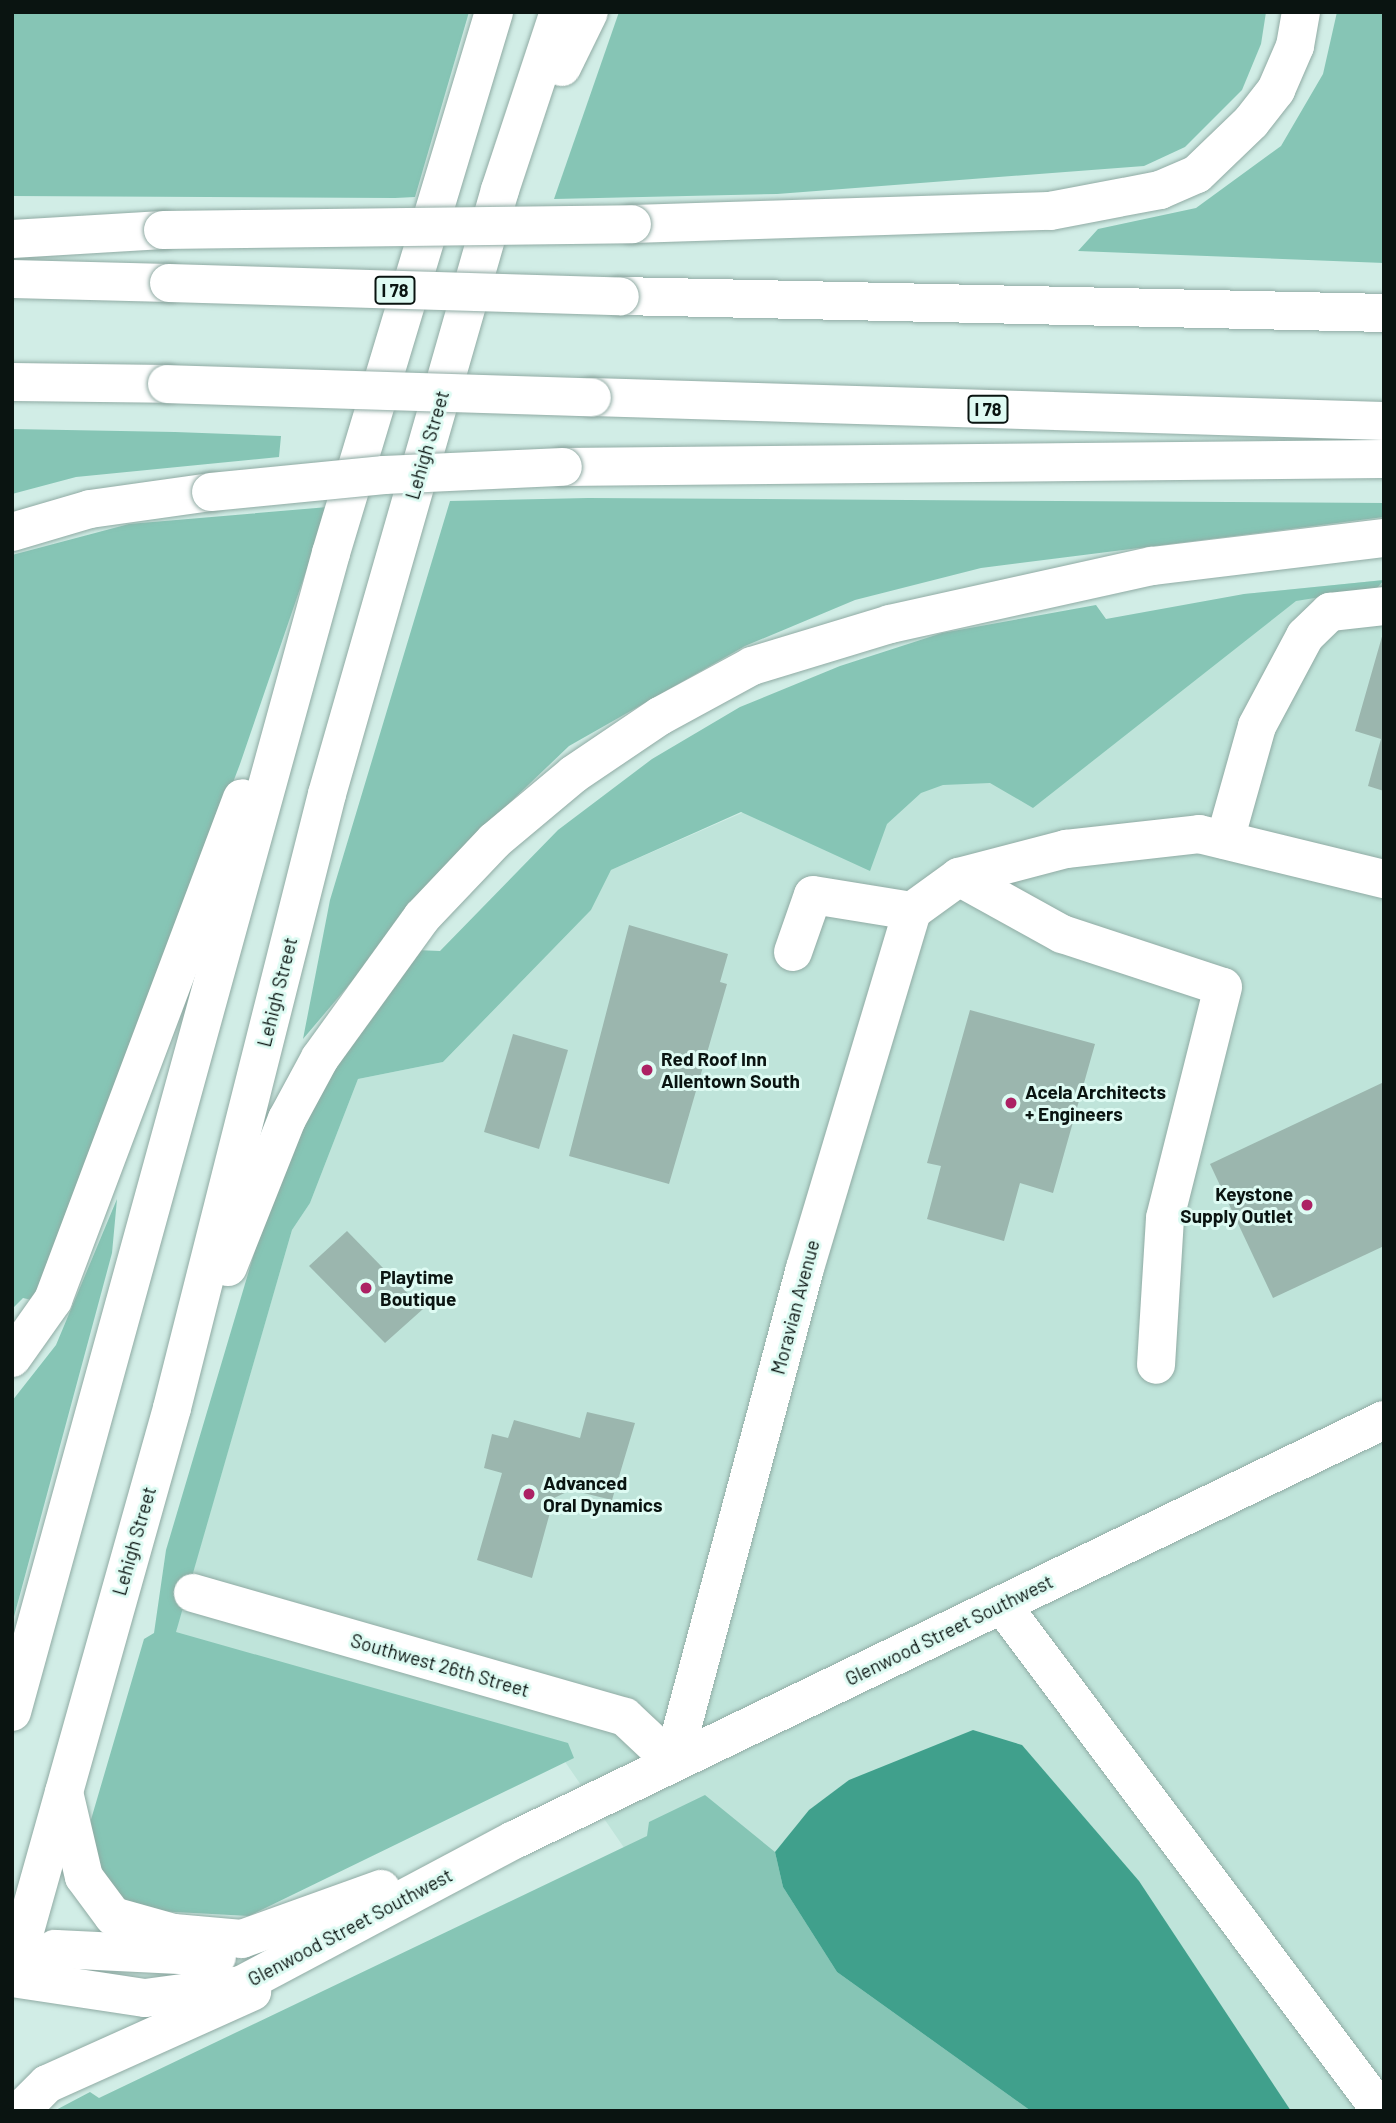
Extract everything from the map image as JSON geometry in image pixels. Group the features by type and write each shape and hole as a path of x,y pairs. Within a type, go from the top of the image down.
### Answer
{"main road":[{"path":"12,1712 171,1153 331,553 494,12"},
{"name":"Lehigh Street","path":"12,1978 172,1408 327,793 500,190 559,12"},
{"path":"500,190 589,12"},
{"path":"12,239 163,230 632,224 1050,211 1160,190 1197,174 1251,122 1276,90 1301,12"},
{"name":"I 78","path":"12,279 1384,313"},
{"name":"I 78","path":"12,382 167,384 1384,421"},
{"path":"12,532 90,509 211,492 384,475 563,467 1384,459"},
{"path":"172,1408 287,1119 328,1046 422,917 494,841 574,774 660,716 752,666 890,624 1152,566 1384,538"},
{"path":"12,1358 53,1300 331,553"},
{"path":"1225,840 1257,726 1305,636 1330,612 1384,606"},
{"path":"793,952 813,895 912,911 959,877 1066,849 1199,834 1384,878"},
{"path":"959,877 1062,934 1223,987 1165,1218 1156,1365"},
{"name":"Moravian Avenue","path":"673,1762 805,1268 912,911"},
{"name":"Glenwood Street Southwest","path":"12,1978 145,1998 241,1985 514,1840 1384,1420"},
{"name":"Southwest 26th Street","path":"193,1593 625,1717 673,1762"},
{"path":"1002,1605 1381,2111"},
{"path":"64,1792 84,1877 113,1916 174,1933 242,1939 514,1840"},
{"path":"20,2111 47,2084 211,2015 514,1840"}],"shaded area":[{"path":"12,12 469,12 415,197 395,198 12,196"},
{"path":"619,12 1266,12 1261,44 1242,90 1185,147 1144,166 777,194 554,199"},
{"path":"1337,12 1384,12 1384,263 1078,251 1098,229 1196,208 1281,146 1323,74"},
{"path":"12,429 281,436 279,457 76,477 12,494"},
{"path":"588,498 1384,503 1384,517 981,568 855,600 745,646 569,746 477,834 303,1039 330,900 450,501"},
{"path":"328,507 240,764 36,1301 23,1298 12,1309 12,555 129,524"},
{"path":"1384,580 1384,2111 171,2111 627,1852 559,1753 172,1644 292,1230 310,1203 358,1079 443,1062 591,910 611,870 1244,594"},
{"path":"1384,580 1377,588 1296,601 1033,808 990,783 943,785 921,793 887,824 870,871 741,812 611,870 591,910 443,1062 358,1079 310,1203 292,1230 176,1632 568,1743 574,1758 249,1916 138,1910 115,1893 100,1872 90,1823 144,1639 154,1633 166,1550 264,1220 324,1081 416,950 440,951 558,830 652,759 740,707 840,666 942,633 1096,605 1106,619 1244,594"},
{"path":"117,1199 112,1253 12,1624 12,1401 56,1345"},
{"path":"973,1730 1022,1745 1139,1881 1291,2111 1031,2111 837,1972 783,1887 775,1852 809,1810 849,1780"},
{"path":"705,1795 775,1852 783,1887 837,1972 1031,2111 54,2111 90,2092 99,2098 647,1836 649,1822"}],"building":[{"path":"1383,633 1384,791 1368,786 1381,739 1355,731"},
{"name":"Red Roof Inn Allentown South","path":"629,925 728,954 720,982 727,984 669,1184 569,1156"},
{"name":"Acela Architects + Engineers","path":"970,1010 1095,1044 1053,1193 1020,1183 1004,1241 927,1219 941,1166 927,1163"},
{"path":"513,1034 568,1050 539,1149 484,1132"},
{"name":"Keystone Supply Outlet","path":"1384,1082 1384,1246 1273,1298 1210,1164"},
{"name":"Playtime Boutique","path":"347,1231 423,1309 385,1343 309,1266"},
{"name":"Advanced Oral Dynamics","path":"587,1412 635,1423 612,1500 571,1490 554,1498 532,1578 477,1560 502,1473 484,1468 492,1434 508,1438 514,1420 580,1438"}],"place":[{"name":"Red Roof Inn Allentown South","path":"647,1070"},
{"name":"Acela Architects + Engineers","path":"1011,1103"},
{"name":"Keystone Supply Outlet","path":"1307,1205"},
{"name":"Playtime Boutique","path":"366,1288"},
{"name":"Advanced Oral Dynamics","path":"529,1494"}]}
